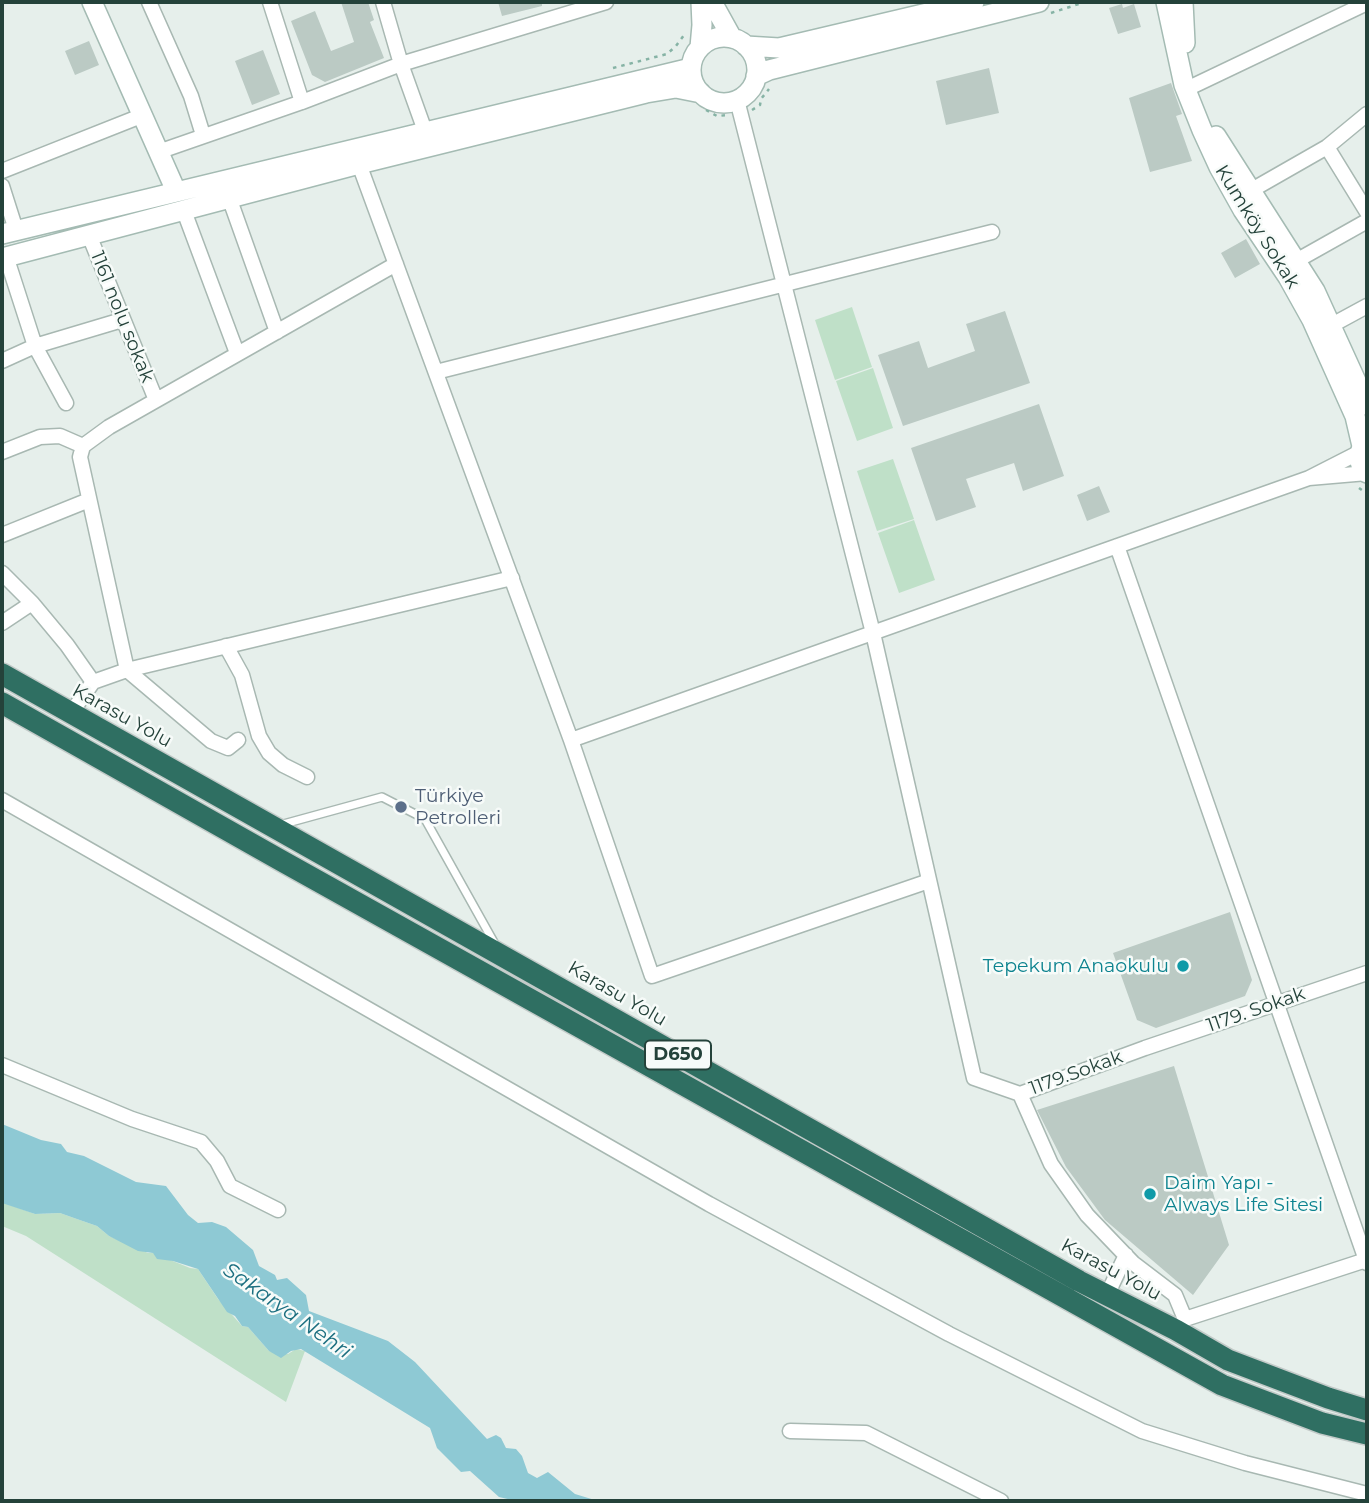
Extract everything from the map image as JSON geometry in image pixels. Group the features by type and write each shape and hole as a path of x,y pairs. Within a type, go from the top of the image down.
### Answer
{"highway":[{"name":"Karasu Yolu","path":"2,674 500,953 819,1136 1108,1295 1187,1328 1228,1360 1367,1410"},
{"path":"2,703 1222,1385 1322,1423 1367,1434"}],"main road":[{"path":"92,2 176,191"},
{"path":"700,47 701,2"},
{"path":"712,2 739,42 755,60 756,76 751,89 737,100 722,103 712,101 701,93 695,86 691,68 695,53 713,38 739,42 779,48 974,2"},
{"path":"756,76 769,70 1039,2"},
{"name":"Kumköy Sokak","path":"1166,2 1184,85 1202,130 1225,178 1312,320 1355,416 1363,447 1361,465 1367,473"},
{"name":"Kumköy Sokak","path":"1183,2 1189,76 1211,128 1296,261 1332,325 1367,405"},
{"path":"9,232 691,68"},
{"path":"4,257 230,200 359,164 646,93 676,88 701,93"}],"street":[{"path":"149,2 191,96 203,135"},
{"path":"270,2 302,102"},
{"path":"383,2 425,131"},
{"path":"158,152 401,64 606,2"},
{"path":"1193,86 1367,3"},
{"path":"737,100 873,633 974,1078 1020,1094"},
{"path":"1250,191 1327,148 1367,114"},
{"path":"2,171 141,116"},
{"path":"1327,148 1367,212"},
{"path":"359,164 571,740 652,976 929,881"},
{"path":"2,186 9,232"},
{"path":"230,200 277,332"},
{"path":"184,211 237,353"},
{"path":"1296,261 1367,221"},
{"path":"436,372 992,232"},
{"name":"1161 nolu sokak","path":"89,235 156,400"},
{"path":"4,257 35,346 66,403"},
{"path":"239,740 228,748 211,741 127,670 80,457 83,446 109,427 396,264"},
{"path":"1332,325 1367,306"},
{"path":"2,361 35,346 122,320"},
{"path":"2,452 40,437 60,436 83,446"},
{"path":"571,740 1309,478 1363,447"},
{"path":"1309,478 1367,473"},
{"path":"2,535 89,500"},
{"path":"1117,546 1367,1261 1208,1311 1187,1328"},
{"path":"2,573 32,603 93,682"},
{"path":"71,713 93,682 127,670 512,578"},
{"path":"2,623 32,603"},
{"path":"226,646 242,674 259,736 269,752 283,765 307,776"},
{"path":"2,800 709,1204 949,1334 1142,1430 1245,1464 1367,1494"},
{"name":"1179. Sokak","path":"1145,1048 1367,973"},
{"name":"1179.Sokak","path":"1145,1048 1020,1094 1051,1164 1087,1215 1126,1255 1175,1295 1187,1328"},
{"path":"2,1065 132,1119 201,1142 217,1161 230,1186 278,1210"},
{"path":"1108,1295 1126,1255"},
{"path":"790,1432 866,1433 1001,1501"}],"lane":[{"path":"275,827 382,797 425,819 500,953"}],"path":[{"path":"602,71 667,54 676,47 687,28"}],"green space":[{"path":"852,307 872,367 835,380 815,320"},
{"path":"873,368 893,428 857,441 836,381"},
{"path":"893,459 914,519 877,531 857,471"},
{"path":"914,520 935,580 899,593 878,533"},
{"path":"2,1202 35,1214 60,1213 97,1226 109,1236 148,1253 198,1269 218,1299 269,1351 288,1354 296,1349 305,1351 286,1402 26,1236 2,1226"}],"water":[{"name":"Sakarya Nehri","path":"2,1124 41,1140 61,1144 67,1152 84,1156 136,1182 166,1186 188,1215 198,1223 212,1222 226,1227 253,1250 259,1266 275,1275 277,1280 287,1278 306,1295 309,1311 388,1341 415,1362 487,1439 496,1435 501,1438 506,1448 516,1449 522,1456 528,1473 537,1478 548,1472 575,1494 598,1501 516,1501 499,1497 470,1471 461,1472 437,1448 430,1428 301,1349 291,1351 281,1358 269,1351 248,1327 242,1326 235,1316 227,1312 198,1269 157,1259 153,1253 138,1251 109,1236 97,1226 60,1213 35,1214 2,1203"}],"building":[{"path":"341,2 368,2 374,20 370,22 384,58 325,82 312,75 291,21 315,11 331,51 354,42"},
{"path":"498,2 542,2 542,6 502,16"},
{"path":"1122,4 1123,8 1134,4 1141,27 1118,34 1109,8"},
{"path":"89,41 99,65 75,75 65,51"},
{"path":"263,50 280,94 252,105 235,61"},
{"path":"989,68 999,113 946,125 936,81"},
{"path":"1171,83 1182,114 1176,116 1192,161 1150,172 1129,98"},
{"path":"1246,239 1260,264 1235,278 1221,253"},
{"path":"1005,311 1030,383 903,426 878,355 919,341 928,368 975,351 966,324"},
{"path":"1039,404 1064,476 1023,491 1014,463 966,479 976,507 936,521 911,448"},
{"path":"1099,486 1110,512 1087,521 1077,495"},
{"name":"Tepekum Anaokulu","path":"1230,912 1252,980 1245,996 1156,1028 1137,1020 1113,953"},
{"name":"Daim Yapı - Always Life Sitesi","path":"1174,1066 1229,1245 1193,1295 1105,1220 1066,1167 1037,1110"}],"place":[{"name":"Türkiye Petrolleri","path":"401,807"},
{"name":"Tepekum Anaokulu","path":"1183,966"},
{"name":"Daim Yapı - Always Life Sitesi","path":"1150,1194"}]}
